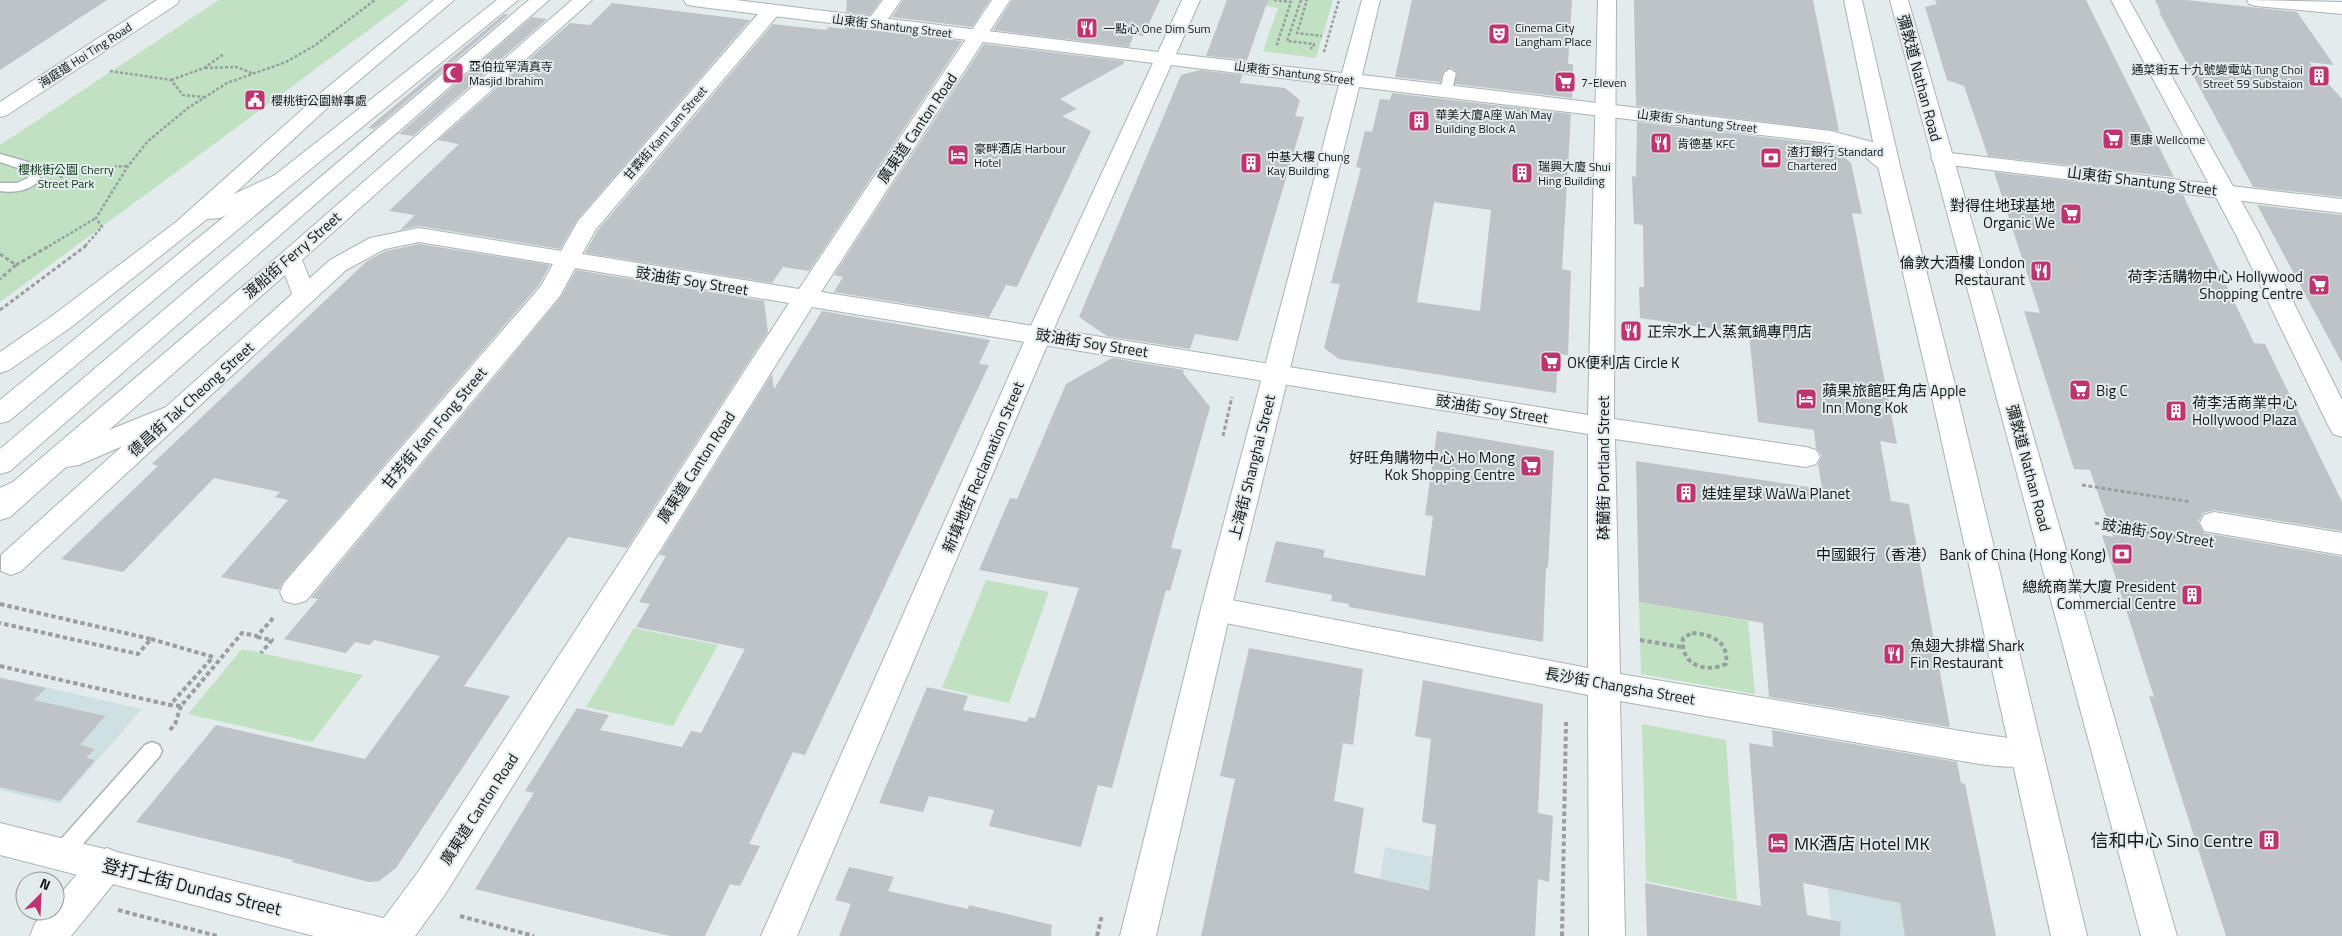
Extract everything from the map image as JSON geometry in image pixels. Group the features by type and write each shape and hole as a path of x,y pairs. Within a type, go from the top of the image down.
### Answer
{"main road":[{"name":"海庭道 Hoi Ting Road","path":"0,111 170,0"},
{"path":"0,364 61,322 184,227 330,95 445,0"},
{"path":"0,414 288,176 508,0"},
{"path":"0,464 307,198 540,0"},
{"name":"渡船街 Ferry Street","path":"0,509 45,468 290,258 583,0"},
{"name":"山東街 Shantung Street","path":"693,0 875,24 1351,80 1448,82 1605,110 1831,137 1864,147 1889,166"},
{"path":"875,24 892,0"},
{"name":"廣東道 Canton Road","path":"393,936 431,884 805,298 1001,0"},
{"name":"新填地街 Reclamation Street","path":"780,936 1041,335 1192,0"},
{"name":"上海街 Shanghai Street","path":"1138,936 1216,609 1371,0"},
{"name":"砵蘭街 Portland Street","path":"1607,0 1601,427 1607,936"},
{"path":"1853,0 1889,166 1923,302 2069,936"},
{"name":"彌敦道 Nathan Road","path":"1899,0 2159,936"},
{"path":"2120,0 2223,191 2342,426"},
{"path":"2256,0 2342,8"},
{"name":"甘霖街 Kam Lam Street","path":"567,261 586,226 771,11"},
{"name":"山東街 Shantung Street","path":"1942,158 2342,206"},
{"path":"184,227 288,176"},
{"name":"豉油街 Soy Street","path":"378,243 419,235 567,261 1041,335 1601,427 1806,457"},
{"name":"德昌街 Tak Cheong Street","path":"11,563 338,265 378,243"},
{"path":"290,258 304,295"},
{"name":"甘芳街 Kam Fong Street","path":"287,601 551,290 567,261"},
{"path":"45,468 176,412"},
{"path":"0,501 24,487"},
{"name":"豉油街 Soy Street","path":"2201,522 2342,544"},
{"name":"長沙街 Changsha Street","path":"1216,609 1605,685 2008,753 2026,752"},
{"name":"登打士街 Dundas Street","path":"0,839 383,936"},
{"path":"48,936 107,865"}],"lane":[{"path":"0,158 34,172 34,179 20,187 0,187"},
{"path":"61,854 152,751"}],"path":[{"path":"0,279 16,265 96,218 128,166 148,141 204,97 227,84 286,62 314,46 375,0"},
{"path":"1274,0 1291,2 1277,44 1313,48 1314,44 1287,41 1300,2"},
{"path":"1304,0 1307,0 1297,33 1322,36"},
{"path":"112,71 171,80 204,68 224,54"},
{"path":"204,68 236,67 253,74"},
{"path":"171,80 183,95 204,97"},
{"path":"34,179 56,178 91,168 128,166"},
{"path":"0,310 81,252 102,227 96,218"},
{"path":"0,254 16,265"},
{"path":"1221,446 1233,398 1229,392"},
{"path":"2082,485 2201,522"},
{"name":"豉油街 Soy Street","path":"2094,523 2201,522"},
{"path":"257,636 287,601"},
{"path":"0,604 151,639 213,657 170,705"},
{"path":"0,623 138,654 151,639"},
{"path":"175,724 181,706 242,633 272,640 261,653"},
{"path":"1692,633 1709,635 1724,646 1728,655 1726,664 1718,670 1706,670 1694,665 1685,657 1681,647 1684,638 1692,633"},
{"path":"1640,640 1681,647"},
{"path":"0,666 181,706"},
{"path":"1562,936 1566,718"},
{"path":"1097,936 1104,907"},
{"path":"111,908 217,936"},
{"path":"460,916 534,936"}],"shaded area":[{"path":"0,677 142,709 59,804 0,790"},
{"path":"1819,811 1977,842 1996,936 1833,936"},
{"path":"1385,847 1538,880 1430,889 1380,879"}],"green space":[{"name":"櫻桃街公園 Cherry Street Park","path":"219,0 409,0 0,302 0,145"},
{"path":"1226,0 1333,0 1316,58 1263,51 1278,8"},
{"path":"986,580 1049,592 1009,703 942,688"},
{"path":"1639,602 1748,621 1755,694 1641,674"},
{"path":"634,628 718,645 673,726 586,707"},
{"path":"242,649 363,675 312,742 188,714"},
{"path":"1642,724 1726,740 1737,900 1646,881"}],"building":[{"path":"0,0 107,0 0,70"},
{"path":"847,0 881,0 870,15 846,12"},
{"path":"903,0 990,0 972,27 892,17"},
{"path":"1012,0 1160,0 1143,36 1134,34 1129,47 993,30"},
{"path":"1227,0 1268,0 1247,60 1206,56"},
{"path":"1412,0 1572,0 1568,64 1573,64 1572,98 1455,84 1458,72 1451,67 1443,71 1440,82 1395,77"},
{"path":"1634,0 1813,0 1839,131 1636,106"},
{"path":"1935,0 2086,0 2174,177 1988,156 1964,86 1947,80 1925,7 1937,4"},
{"path":"2155,0 2185,0 2297,12 2334,65 2309,62 2342,99 2342,197 2253,187 2159,12 2161,13"},
{"path":"612,3 750,20 577,220 560,249 419,226 400,230 415,215 389,211 459,144 438,140 570,23 590,25"},
{"path":"504,14 509,14 374,129 368,128"},
{"path":"532,17 547,19 413,136 399,134"},
{"path":"773,24 826,30 829,27 845,29 845,27 962,41 809,271 783,267 772,283 585,253 598,230"},
{"path":"984,44 1124,61 1123,64 1060,99 1077,109 1062,116 1091,131 1017,287 1006,285 989,317 834,292 843,277 834,275"},
{"path":"1200,70 1242,75 1240,83 1285,88 1300,100 1295,116 1304,117 1238,341 1195,334 1190,349 1107,336 1079,317 1181,75"},
{"path":"1392,93 1571,114 1562,269 1571,271 1568,355 1558,354 1556,393 1339,359 1324,348 1340,284 1331,283 1361,168 1356,167 1365,131 1372,132 1380,99 1390,100","holes":["1434,202 1491,210 1480,311 1417,302"]},
{"path":"1637,122 1829,145 1843,149 1844,157 1851,163 1862,214 1852,213 1897,444 1880,441 1891,501 1909,504 1950,727 1769,697 1763,623 1639,602 1636,461 1822,489 1818,464 1822,456 1816,448 1814,430 1758,422 1749,334 1640,318 1639,287 1644,287 1643,225 1634,224 1632,176 1636,177"},
{"path":"1994,172 2183,195 2254,343 2265,344 2342,502 2342,531 2214,510 2203,513 2198,522 2204,533 2342,557 2342,936 2226,936 2149,696 2154,697 2102,535 2113,537 2090,470 2074,469 2024,311 2040,313"},
{"path":"2257,205 2342,215 2342,363 2277,242"},
{"path":"419,244 550,265 539,285 283,582 279,590 221,577 288,500 275,497 280,492 214,478 123,572 61,559 158,466 152,464 367,261 386,251"},
{"path":"576,270 764,301 768,332 627,548 568,537 464,686 510,696 396,868 379,881 369,882 292,862 293,860 136,822 216,725 365,759 440,656 374,640 370,645 355,642 346,653 284,639 318,599 311,598 561,297"},
{"path":"822,311 990,340 979,364 989,365 805,755 793,752 749,844 760,846 740,886 730,884 705,936 670,936 475,889 534,793 525,791 577,708 609,715 600,730 682,747 691,731 701,733 745,649 636,627 650,604 639,602 666,556 659,555 772,374 774,389"},
{"path":"1112,358 1184,370 1183,373 1210,407 1171,548 1182,550 1170,591 1166,590 1112,788 1098,785 1081,847 989,826 994,810 929,796 923,812 879,803 927,687 968,696 963,710 1027,722 1029,717 1035,718 1079,588 979,570 1010,498 1017,499 1066,384"},
{"path":"1437,431 1554,451 1543,642 1349,607 1349,604 1331,601 1332,595 1265,582 1276,541 1325,550 1323,557 1425,576 1433,516 1425,515"},
{"path":"1249,648 1363,669 1353,745 1343,743 1334,801 1364,808 1354,873 1429,890 1436,825 1422,822 1431,739 1415,736 1423,680 1543,704 1538,813 1553,816 1549,882 1538,879 1535,936 1201,936 1235,779 1220,776"},
{"path":"0,678 46,688 34,700 105,716 80,745 95,749 86,758 95,760 60,801 0,787"},
{"path":"1772,730 1957,762 1961,783 1965,784 1996,936 1905,936 1900,903 1803,883 1807,915 1841,922 1840,936 1647,936 1645,883 1761,906 1749,743 1773,747"},
{"path":"849,867 894,877 888,891 968,909 969,905 1052,925 1051,936 839,936 851,904 835,900"}],"place":[{"name":"一點心 One Dim Sum","path":"1087,28"},
{"name":"Cinema City Langham Place","path":"1499,34"},
{"name":"亞伯拉罕清真寺 Masjid Ibrahim","path":"453,73"},
{"name":"通菜街五十九號變電站 Tung Choi Street 59 Substaion","path":"2319,76"},
{"name":"7-Eleven","path":"1565,82"},
{"name":"櫻桃街公園辦事處","path":"255,100"},
{"name":"華美大廈A座 Wah May Building Block A","path":"1419,121"},
{"name":"惠康 Wellcome","path":"2113,139"},
{"name":"肯德基 KFC","path":"1661,143"},
{"name":"豪畔酒店 Harbour Hotel","path":"958,155"},
{"name":"渣打銀行 Standard Chartered","path":"1771,158"},
{"name":"中基大樓 Chung Kay Building","path":"1251,163"},
{"name":"瑞興大廈 Shui Hing Building","path":"1522,173"},
{"name":"對得住地球基地 Organic We","path":"2071,214"},
{"name":"倫敦大酒樓 London Restaurant","path":"2041,271"},
{"name":"荷李活購物中心 Hollywood Shopping Centre","path":"2319,285"},
{"name":"正宗水上人蒸氣鍋專門店","path":"1631,331"},
{"name":"OK便利店 Circle K","path":"1551,362"},
{"name":"Big C","path":"2080,390"},
{"name":"蘋果旅館旺角店 Apple Inn Mong Kok","path":"1806,399"},
{"name":"荷李活商業中心 Hollywood Plaza","path":"2176,411"},
{"name":"好旺角購物中心 Ho Mong Kok Shopping Centre","path":"1531,466"},
{"name":"娃娃星球 WaWa Planet","path":"1686,493"},
{"name":"中國銀行（香港） Bank of China (Hong Kong)","path":"2122,554"},
{"name":"總統商業大廈 President Commercial Centre","path":"2192,595"},
{"name":"魚翅大排檔 Shark Fin Restaurant","path":"1894,654"},
{"name":"信和中心 Sino Centre","path":"2269,840"},
{"name":"MK酒店 Hotel MK","path":"1778,843"}]}
